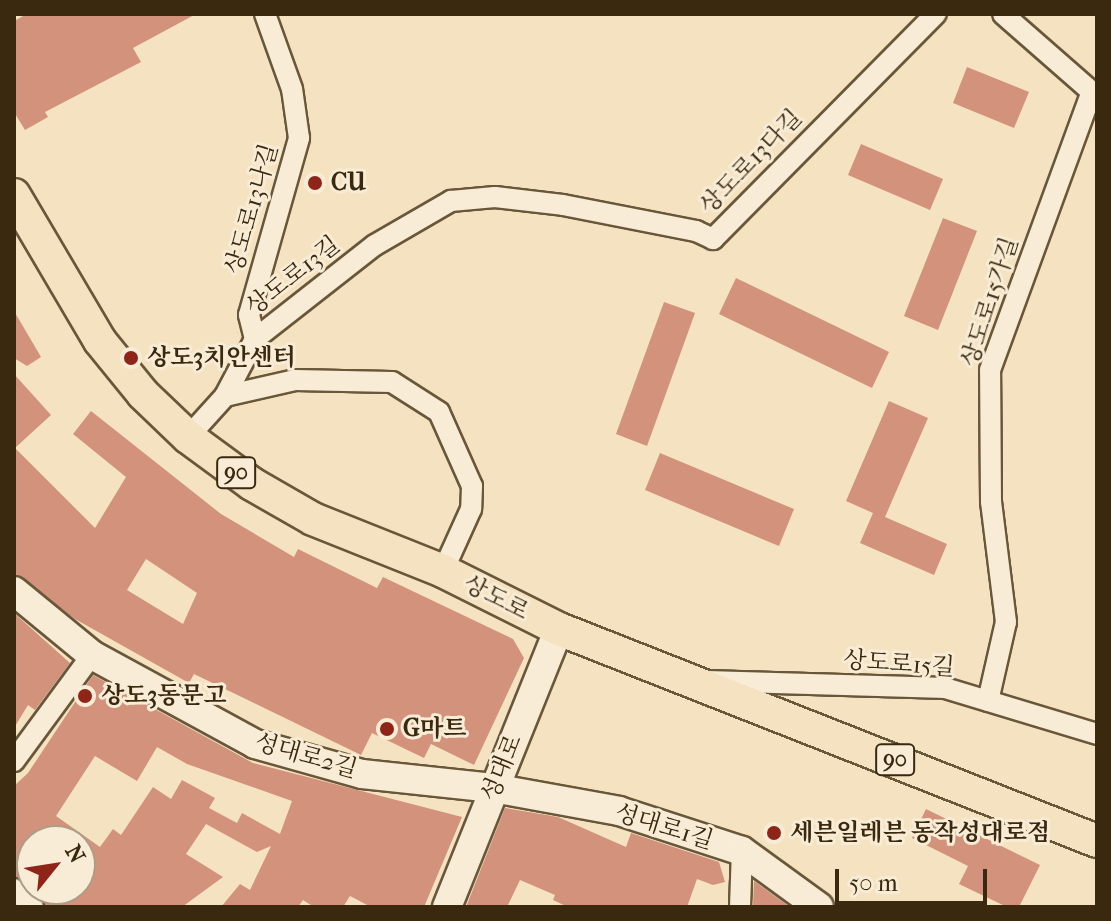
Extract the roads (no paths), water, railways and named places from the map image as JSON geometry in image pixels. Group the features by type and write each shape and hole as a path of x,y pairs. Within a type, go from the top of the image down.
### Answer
{"main road":[{"name":"상도로","path":"14,195 100,341 188,437 252,484 313,519 443,571 559,629 1097,841"}],"street":[{"name":"상도로13나길","path":"255,339 249,315 299,138 292,89 265,14"},
{"name":"상도로13다길","path":"423,216 451,201 495,197 574,207 696,231 713,239 936,14"},
{"name":"상도로15가길","path":"988,701 1006,622 991,502 990,370 1092,92 1003,14"},
{"name":"상도로13길","path":"188,437 225,396 255,339 375,245 423,216"},
{"path":"225,396 295,380 392,382 439,412 472,486 471,509 443,571"},
{"name":"성대로2길","path":"14,591 92,655 255,744 362,774 493,788"},
{"name":"성대로","path":"447,907 559,629"},
{"path":"14,761 92,655"},
{"name":"상도로15길","path":"692,680 945,688 1097,734"},
{"name":"성대로1길","path":"493,788 619,811 742,851 819,907"},
{"path":"740,907 742,851"},
{"path":"14,889 33,907"}],"place":[{"name":"CU","path":"315,183"},
{"name":"상도3치안센터","path":"131,358"},
{"name":"상도3동문고","path":"85,696"},
{"name":"G마트","path":"387,729"},
{"name":"세븐일레븐 동작성대로점","path":"774,833"}]}
